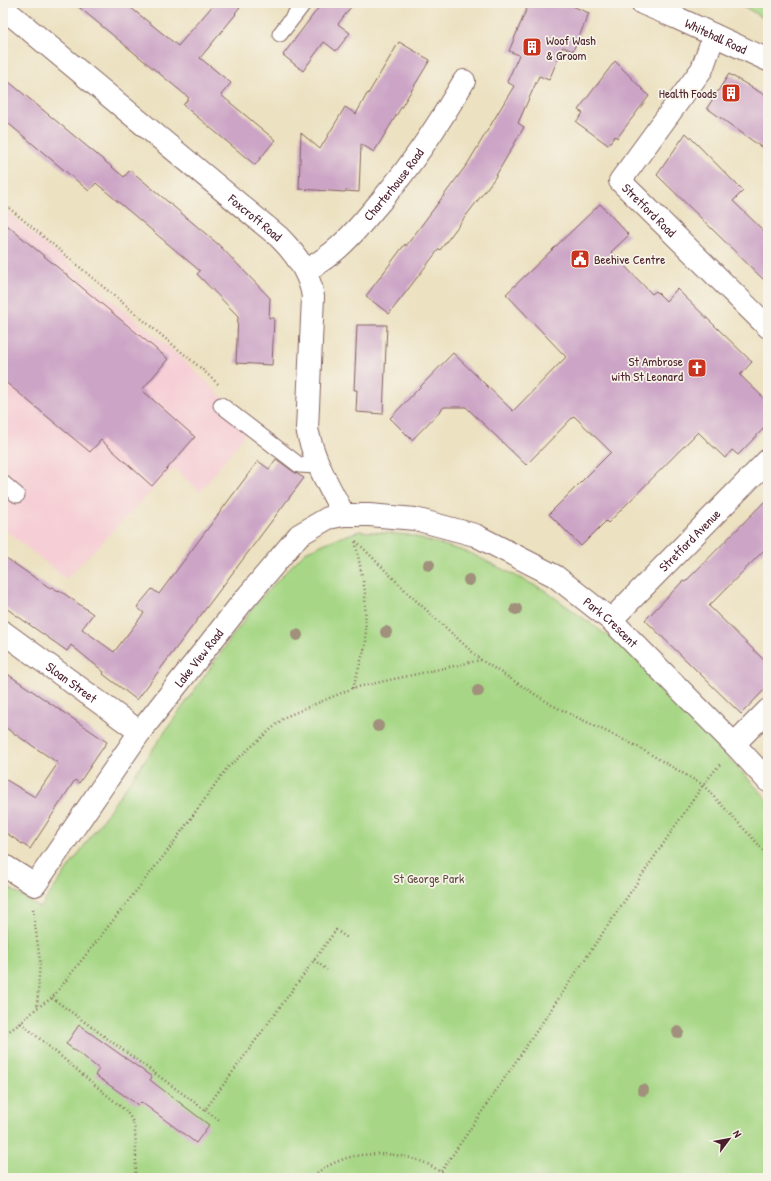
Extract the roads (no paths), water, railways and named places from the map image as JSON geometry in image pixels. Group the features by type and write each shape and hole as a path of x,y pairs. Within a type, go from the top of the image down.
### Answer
{"street":[{"name":"Whitehall Road","path":"642,3 768,60"},
{"name":"Foxcroft Road","path":"3,8 279,237 297,257 306,271 313,297 307,429 318,466 344,515"},
{"name":"Stretford Road","path":"714,35 702,69 620,181 768,327"},
{"name":"Charterhouse Road","path":"306,271 338,248 360,226 387,194 430,138 464,81"},
{"name":"Stretford Avenue","path":"611,620 768,460"},
{"name":"Lake View Road","path":"3,865 31,883 140,732 240,605 299,535 328,518 344,515 369,515 415,519"},
{"name":"Park Crescent","path":"415,519 475,535 555,576 611,620 734,744 768,781"},
{"name":"Sloan Street","path":"3,632 140,732"},
{"path":"734,744 768,710"}],"lane":[{"path":"280,34 304,3"},
{"path":"220,405 299,465 318,466"},
{"path":"3,483 17,495"}],"place":[{"name":"Woof Wash & Groom","path":"532,47"},
{"name":"Health Foods","path":"731,93"},
{"name":"Beehive Centre","path":"580,259"},
{"name":"St Ambrose with St Leonard","path":"697,368"}],"park label":[{"name":"St George Park","path":"429,878"}]}
